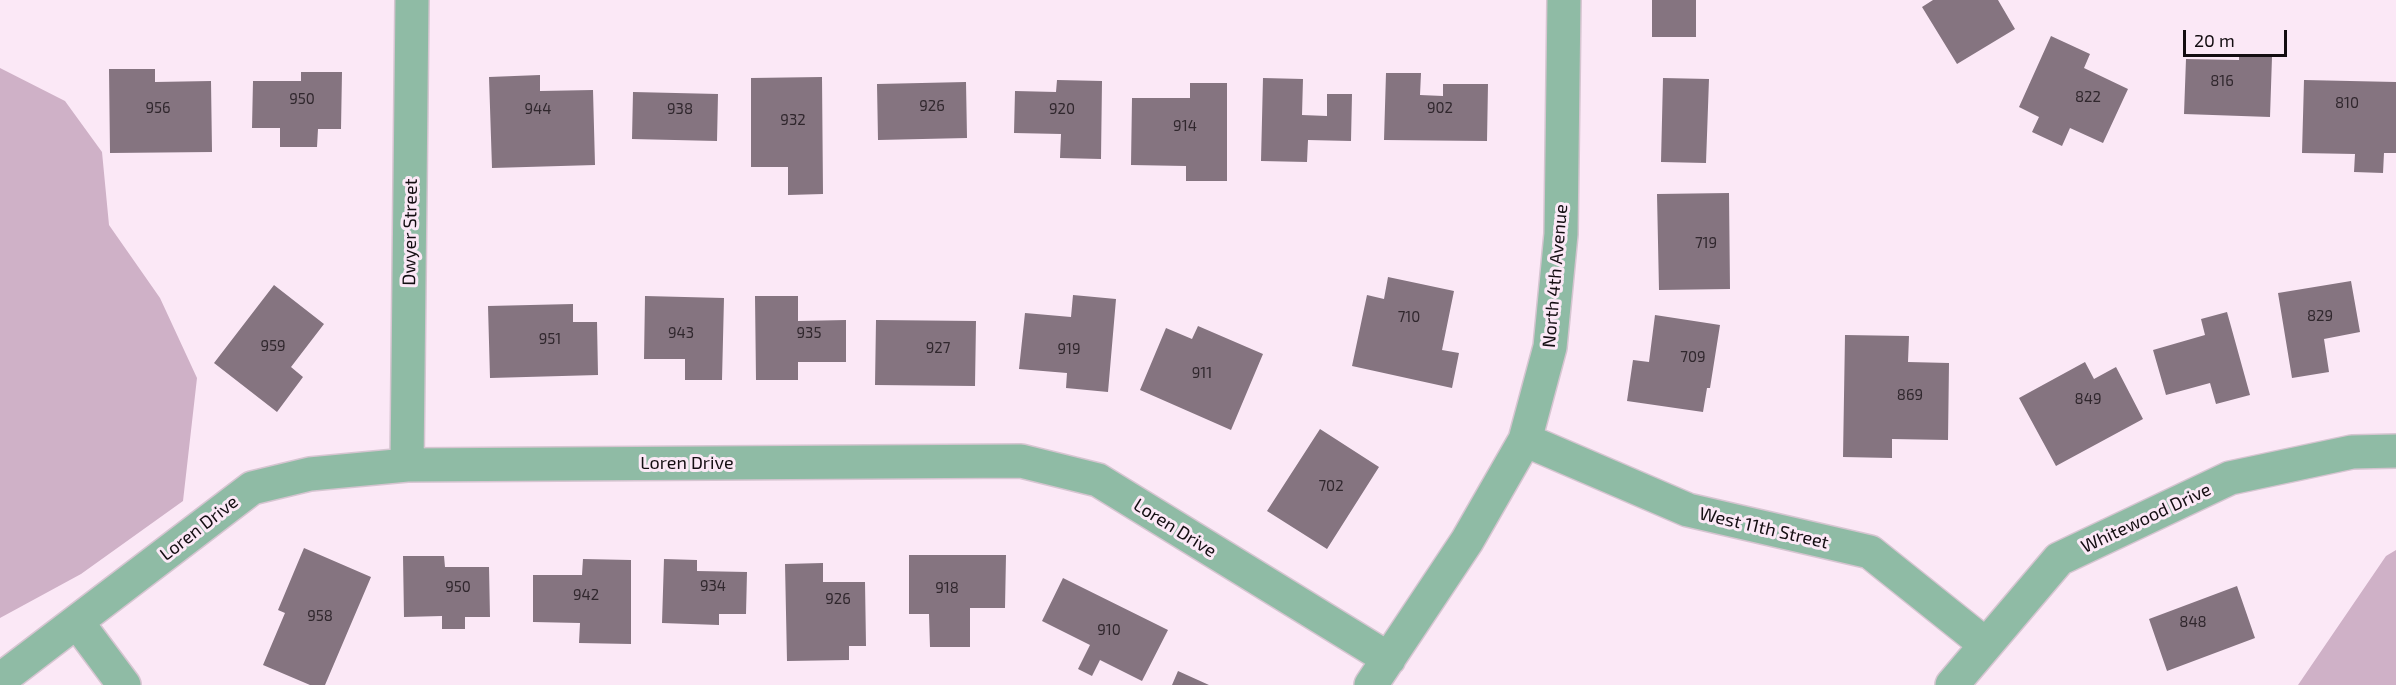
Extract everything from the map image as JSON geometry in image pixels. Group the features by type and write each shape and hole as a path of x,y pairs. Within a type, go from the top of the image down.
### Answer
{"street":[{"name":"Dwyer Street","path":"407,465 412,0"},
{"name":"North 4th Avenue","path":"1380,672 1467,541 1524,440 1550,347 1561,234 1564,0"},
{"name":"West 11th Street","path":"1524,440 1688,510 1870,552 1985,644"},
{"name":"Whitewood Drive","path":"1952,685 2059,559 2230,478 2352,452 2396,451"},
{"name":"Loren Drive","path":"0,680 252,488 310,474 407,465 1021,461 1098,480 1380,672"},
{"path":"77,622 124,685"}],"shaded area":[{"path":"0,68 65,101 102,152 109,225 160,298 197,378 183,501 81,574 0,618"},
{"path":"2396,550 2396,685 2298,685 2386,556"}],"building":[{"path":"1652,0 1696,0 1696,37 1652,37"},
{"path":"1933,0 1998,0 2015,29 1957,64 1922,7"},
{"path":"2051,36 2090,54 2084,68 2128,89 2103,143 2070,128 2062,146 2032,132 2039,117 2019,107"},
{"path":"2239,56 2272,57 2270,117 2184,114 2186,59 2239,60"},
{"path":"109,69 155,69 155,82 211,81 212,152 110,153"},
{"path":"301,72 342,72 341,129 318,129 317,147 280,147 280,128 252,128 253,81 301,81"},
{"path":"1386,73 1421,73 1420,95 1443,96 1443,84 1488,84 1487,141 1384,140"},
{"path":"540,75 540,91 593,90 595,165 492,168 489,77"},
{"path":"822,77 823,194 788,195 788,167 751,167 751,78"},
{"path":"1263,78 1303,79 1302,115 1327,116 1327,94 1352,94 1351,141 1308,140 1307,162 1261,161"},
{"path":"1663,78 1709,79 1706,163 1661,162"},
{"path":"1057,80 1102,81 1101,159 1060,158 1061,134 1014,133 1015,91 1056,92"},
{"path":"2304,80 2396,82 2396,153 2384,153 2383,173 2354,172 2355,154 2302,153"},
{"path":"966,82 967,138 878,140 877,84"},
{"path":"1190,83 1227,83 1227,181 1186,181 1186,166 1131,165 1132,98 1190,98"},
{"path":"633,92 718,94 717,141 632,139"},
{"path":"1729,193 1730,289 1659,290 1657,194"},
{"path":"1388,277 1454,291 1442,350 1459,353 1452,388 1352,366 1367,295 1384,299"},
{"path":"2351,281 2360,332 2324,339 2329,372 2292,378 2278,293"},
{"path":"274,285 324,324 291,367 303,377 277,412 214,363"},
{"path":"1073,295 1116,299 1108,392 1066,388 1067,373 1019,369 1025,313 1071,317"},
{"path":"645,296 724,298 722,380 685,380 685,359 644,359"},
{"path":"755,296 798,296 798,321 846,320 846,362 798,362 798,380 756,380"},
{"path":"573,304 573,322 597,322 598,375 490,378 488,306"},
{"path":"2227,312 2250,395 2216,404 2210,383 2166,395 2153,350 2205,335 2201,319"},
{"path":"1655,315 1720,325 1710,388 1707,388 1703,412 1627,401 1633,360 1649,362"},
{"path":"876,320 976,321 975,386 875,385"},
{"path":"1198,326 1263,354 1231,430 1140,390 1166,328 1192,339"},
{"path":"1845,335 1909,336 1908,362 1949,363 1948,440 1892,439 1892,458 1843,457"},
{"path":"2085,362 2094,379 2116,367 2143,419 2056,466 2019,398"},
{"path":"1320,429 1379,467 1327,549 1267,511"},
{"path":"304,548 371,577 325,685 310,685 263,665 285,613 278,610"},
{"path":"909,555 1006,555 1005,608 970,608 970,647 930,647 929,614 909,614"},
{"path":"403,556 444,556 445,567 489,567 490,617 465,617 465,629 442,629 442,616 404,617"},
{"path":"583,559 631,560 631,644 579,643 580,623 533,622 533,575 582,575"},
{"path":"664,559 697,560 697,571 747,572 746,614 719,614 719,625 662,623"},
{"path":"823,563 823,582 865,582 866,646 849,646 849,660 787,661 785,564"},
{"path":"1063,578 1168,630 1142,681 1100,660 1092,676 1078,669 1090,645 1042,621"},
{"path":"2237,586 2255,638 2167,671 2149,619"},
{"path":"1178,671 1209,685 1172,685"}]}
